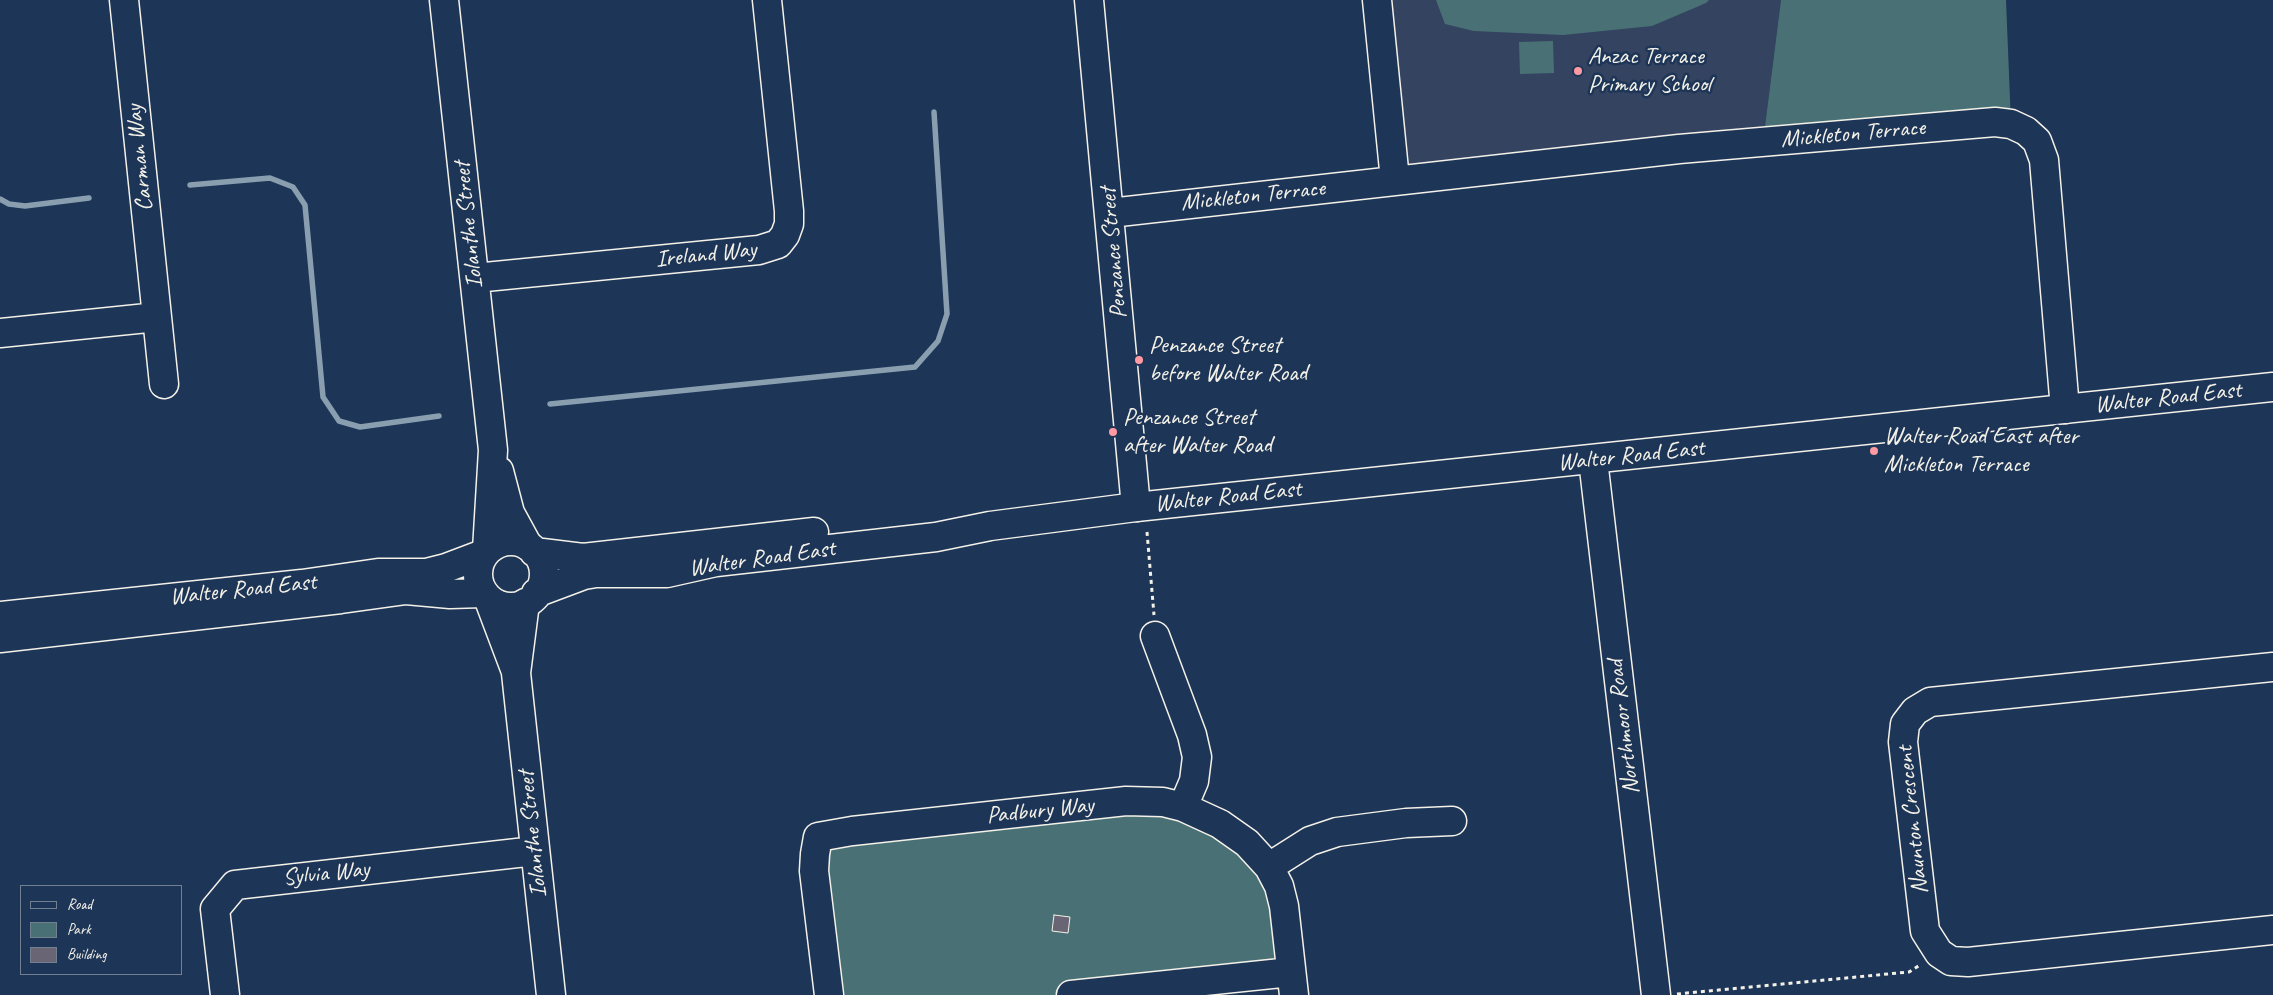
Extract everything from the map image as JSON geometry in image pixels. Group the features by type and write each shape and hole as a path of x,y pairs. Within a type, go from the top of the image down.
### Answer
{"street":[{"name":"Carman Way","path":"124,0 164,384"},
{"name":"Iolanthe Street","path":"444,0 493,450 510,513 531,549"},
{"name":"Ireland Way","path":"475,278 758,250 778,244 785,236 789,224 789,211 767,0"},
{"name":"Penzance Street","path":"1089,0 1136,507"},
{"path":"1377,0 1395,180"},
{"name":"Mickleton Terrace","path":"1110,212 1688,149 1995,122 2011,124 2026,131 2036,142 2044,160 2065,409"},
{"path":"0,332 157,316"},
{"name":"Walter Road East","path":"530,598 584,575 596,573 667,573 716,562 936,537 990,526 1136,507 2273,387"},
{"name":"Iolanthe Street","path":"485,552 493,450"},
{"name":"Northmoor Road","path":"1593,460 1656,995"},
{"name":"Walter Road East","path":"531,549 582,558 936,518 990,526"},
{"path":"508,542 519,542 531,549 542,562 543,584 530,598 517,607 508,607 486,596 478,578 478,570 485,552 508,542"},
{"name":"Walter Road East","path":"0,616 292,585 378,573 426,573 446,568 485,552"},
{"name":"Walter Road East","path":"0,638 406,590 486,596"},
{"name":"Iolanthe Street","path":"486,596 516,673 551,995"},
{"name":"Iolanthe Street","path":"516,673 530,598"},
{"path":"1155,636 1192,735 1197,757 1194,781 1183,807"},
{"name":"Naunton Crescent","path":"1938,953 1925,931 1904,752 1905,724 1915,711 1930,702 2273,666"},
{"name":"Padbury Way","path":"829,995 814,872 814,854 818,837 852,831 1126,802 1163,802 1183,807 1220,824 1240,838 1269,867 1279,886 1284,906 1293,983"},
{"path":"1269,867 1310,841 1337,832 1406,823 1452,820"},
{"name":"Sylvia Way","path":"226,995 215,909 235,884 535,851"},
{"path":"1938,953 1950,960 1968,962 2273,930"},
{"path":"1071,995 1293,983"}],"path":[{"path":"1147,532 1155,636"},
{"path":"1672,995 1910,972 1938,953"}],"shaded area":[{"name":"Anzac Terrace Primary School","path":"1377,0 1781,0 1763,142 1395,180"}],"green space":[{"path":"1436,0 1709,0 1652,26 1563,35 1474,31 1445,24"},
{"path":"1781,0 2006,0 2011,124 1763,142"},
{"path":"1553,41 1554,73 1520,74 1519,42"},
{"path":"1163,802 1269,867 1291,972 1071,995 829,995 814,871 833,833"}],"building":[{"path":"1054,915 1070,917 1068,933 1052,931"}],"waterway":[{"path":"550,404 915,367 938,341 947,314 934,112"},
{"path":"190,185 270,178 293,187 305,205 323,397 339,421 360,427 439,416"},
{"path":"0,199 9,204 25,206 89,198"}],"place":[{"name":"Anzac Terrace Primary School","path":"1578,71"},
{"name":"Penzance Street before Walter Road","path":"1139,360"},
{"name":"Penzance Street after Walter Road","path":"1113,432"},
{"name":"Walter Road East after Mickleton Terrace","path":"1874,451"}]}
